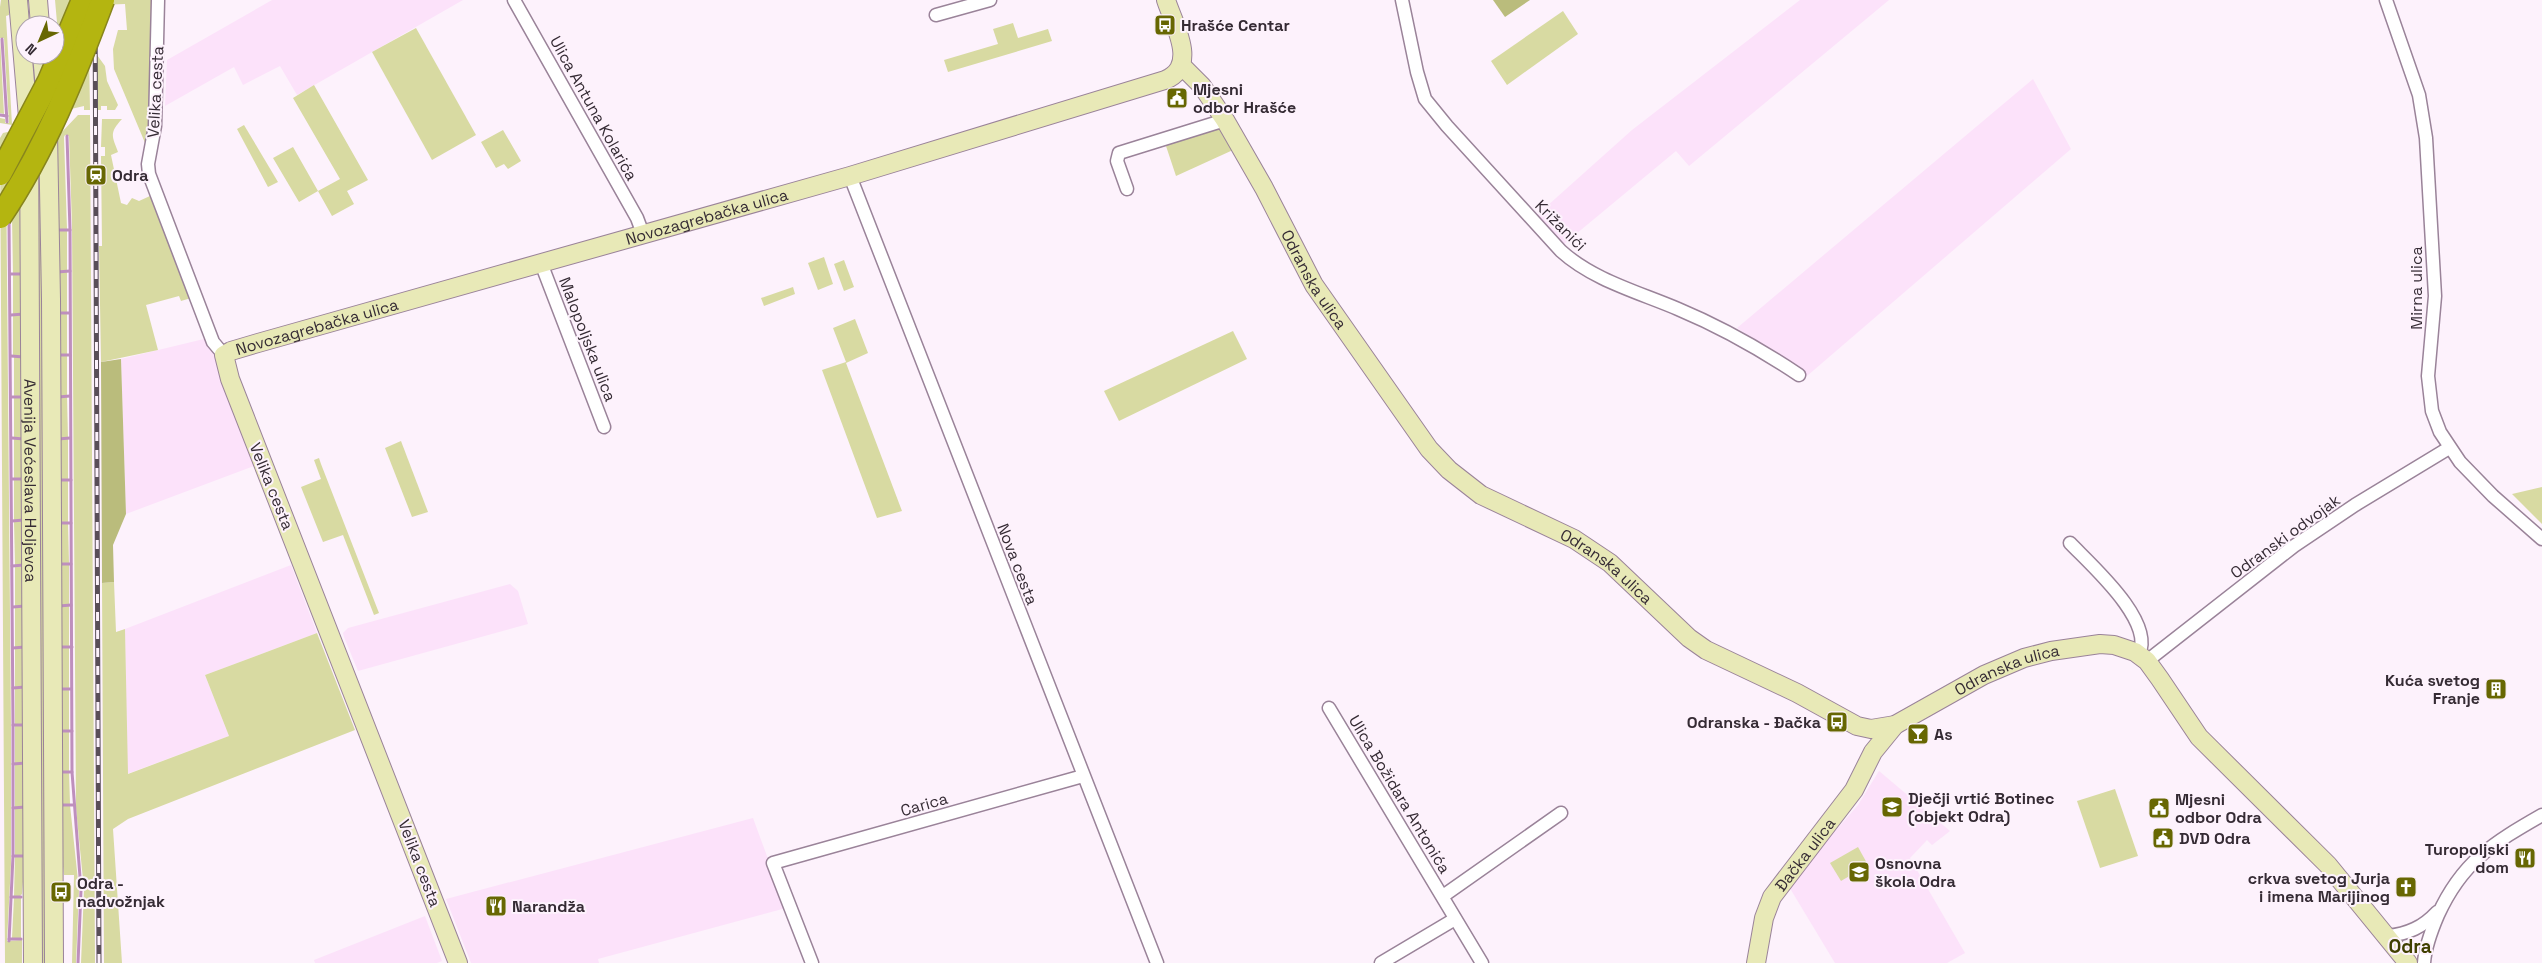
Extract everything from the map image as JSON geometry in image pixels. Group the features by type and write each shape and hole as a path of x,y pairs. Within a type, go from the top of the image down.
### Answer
{"highway":[{"path":"0,174 49,81 83,0"},
{"path":"0,217 37,155 86,46 103,0"},
{"path":"86,46 115,0"}],"main road":[{"name":"Avenija Većeslava Holjevca","path":"18,0 29,129 33,963"},
{"path":"38,0 39,15"},
{"path":"1166,0 1183,53 1182,66"},
{"name":"Avenija Većeslava Holjevca","path":"43,65 48,131 51,299 54,963"},
{"name":"Novozagrebačka ulica","path":"224,355 230,351 258,342 850,176 1165,80 1174,76 1182,66"},
{"name":"Odranska ulica","path":"1182,66 1202,86 1225,120 1264,188 1314,285 1419,436 1449,470 1463,483 1494,503 1574,539 1600,555 1635,584 1689,638 1706,650 1797,693 1857,726 1871,729 1895,725 1984,675 2024,658 2050,651 2100,644 2119,646 2143,658"},
{"name":"Velika cesta","path":"224,355 224,364 458,963"},
{"path":"2143,658 2204,743 2328,865 2408,963"},
{"name":"Đačka ulica","path":"1756,963 1764,918 1772,897 1854,790 1873,752 1895,725"},
{"path":"1857,726 1867,738 1873,752"}],"street":[{"name":"Velika cesta","path":"158,0 156,104 148,164 149,174 213,342 224,355"},
{"name":"Ulica Antuna Kolarića","path":"514,0 637,218 643,234"},
{"path":"936,15 990,0"},
{"name":"Križanići","path":"1402,0 1419,80 1425,99 1447,126 1561,251 1578,265 1600,277 1733,334 1799,375"},
{"name":"Mirna ulica","path":"2386,0 2419,95 2423,116 2435,296 2428,391 2435,421 2449,448 2480,484 2542,539"},
{"path":"1126,189 1117,162 1119,154 1225,120"},
{"name":"Nova cesta","path":"850,176 1157,963"},
{"name":"Malopoljska ulica","path":"541,263 604,427"},
{"name":"Odranski odvojak","path":"2143,658 2294,546 2355,505 2449,448"},
{"path":"2070,543 2115,590 2130,612 2141,636 2143,658"},
{"name":"Ulica Božidara Antonića","path":"1330,708 1482,963"},
{"name":"Carica","path":"812,963 773,863 1083,776"},
{"name":"Ulica Božidara Antonića","path":"1443,896 1561,813"},
{"path":"2424,963 2431,933 2442,906 2462,873 2482,852 2542,815"},
{"path":"2387,936 2407,933 2418,928 2442,906"},
{"path":"1381,963 1455,919"}],"shaded area":[{"path":"272,0 463,0 297,95 280,66 243,85 234,67 165,106 167,60"},
{"path":"1800,0 1889,0 1689,166 1676,151 1564,244 1537,215 1632,130"},
{"path":"2033,79 2071,149 1807,376 1737,328"},
{"path":"208,338 257,465 126,514 121,359"},
{"path":"291,565 317,633 205,675 229,736 127,774 125,629"},
{"path":"510,584 518,591 528,624 358,671 343,633 348,628"},
{"name":"Osnovna škola Odra","path":"1879,771 1950,831 1932,845 1927,840 1910,858 1965,953 1947,963 1835,963 1788,885 1858,805"},
{"path":"753,818 786,908 598,959 599,963 471,963 446,899"},
{"path":"425,916 442,961 437,963 315,963 314,960"}],"green space":[{"path":"1,0 9,0 9,15 6,16 12,125 0,123 0,118 5,119 5,123 9,123 4,38 0,38"},
{"path":"55,0 88,0 90,110 84,110 84,106 71,109 58,98 59,65 65,65 65,15 56,15"},
{"path":"98,0 154,0 148,150 114,69 113,49 118,30 127,30 125,4 98,5"},
{"path":"1493,0 1530,0 1505,17"},
{"path":"1563,11 1578,34 1507,85 1491,61"},
{"path":"1013,23 1018,38 1048,29 1052,41 948,72 944,60 998,44 993,29"},
{"path":"416,28 476,135 432,160 372,52"},
{"path":"0,38 4,114 0,113"},
{"path":"97,55 105,66 107,81 118,105 115,110 107,110 107,106 101,106 101,110 98,110"},
{"path":"314,85 368,180 347,191 354,204 332,216 318,191 340,179 293,98"},
{"path":"78,115 90,115 95,963 81,963 84,890 76,808 72,225 69,136 65,135 64,137 67,229 57,229 54,134 60,134"},
{"path":"102,119 122,119 113,131 114,142 118,152 111,155 121,203 127,205 132,198 139,201 150,196 191,298 181,301 179,296 146,305 158,350 101,362 99,246 102,246 101,156 105,156 105,147 101,147"},
{"path":"244,125 278,182 268,187 237,129"},
{"path":"1219,128 1233,150 1176,176 1165,143"},
{"path":"503,130 521,161 508,169 504,164 496,168 481,142"},
{"path":"12,131 21,136 24,273 13,273 11,160 6,162 11,727 11,864 7,941 22,940 22,963 5,963 0,138 3,133"},
{"path":"34,135 41,135 43,220 47,963 40,963"},
{"path":"293,147 318,191 299,202 273,158"},
{"path":"67,230 67,271 57,271 57,231"},
{"path":"824,257 833,284 818,290 808,263"},
{"path":"844,260 854,287 844,291 834,264"},
{"path":"58,272 67,272 67,313 57,313"},
{"path":"13,275 23,275 24,314 13,314"},
{"path":"793,287 795,294 764,306 761,298"},
{"path":"58,314 67,314 67,354 57,354"},
{"path":"13,315 23,315 24,356 13,356"},
{"path":"855,319 868,353 846,363 902,511 877,518 822,370 846,362 833,328"},
{"path":"1233,331 1247,359 1119,421 1104,391"},
{"path":"67,355 67,396 58,396 58,356"},
{"path":"14,357 22,357 23,397 14,396"},
{"path":"121,359 126,514 113,545 114,582 102,583 101,362"},
{"path":"67,397 68,438 58,438 58,398"},
{"path":"14,398 23,398 24,438 14,437"},
{"path":"14,439 23,439 25,478 14,479"},
{"path":"58,439 68,439 68,480 58,479"},
{"path":"401,441 428,512 412,517 385,448"},
{"path":"319,458 379,613 374,615 343,535 323,542 301,487 321,479 314,460"},
{"path":"14,480 23,480 25,520 14,520"},
{"path":"59,481 68,481 68,522 58,522"},
{"path":"2542,487 2542,524 2512,494"},
{"path":"23,521 25,564 15,565 14,522"},
{"path":"68,523 69,563 58,563 59,524"},
{"path":"69,564 69,605 59,605 59,565"},
{"path":"24,566 23,606 15,606 15,567"},
{"path":"114,582 116,632 125,629 128,774 229,736 205,675 317,633 355,730 128,819 113,829 122,963 104,963 102,583"},
{"path":"59,606 69,606 69,646 59,646"},
{"path":"25,607 23,647 15,647 15,608"},
{"path":"25,648 26,686 15,687 15,649"},
{"path":"60,648 69,648 69,688 59,688"},
{"path":"25,688 26,724 15,725 15,689"},
{"path":"69,689 69,730 59,730 60,690"},
{"path":"15,726 25,726 24,763 15,763"},
{"path":"69,731 69,771 60,771 60,732"},
{"path":"23,764 26,807 15,807 15,765"},
{"path":"69,772 70,804 60,804 60,773"},
{"path":"2115,789 2138,856 2100,868 2077,801"},
{"path":"70,805 79,890 76,963 72,963 74,875 64,875 61,849 60,806"},
{"path":"15,808 26,808 24,856 15,855"},
{"path":"1858,847 1868,865 1841,881 1830,863"},
{"path":"15,857 25,857 22,894 19,897 14,896"},
{"path":"14,898 21,898 21,939 12,938"}],"waterway":[{"path":"2,39 7,122"},
{"path":"0,115 7,116"},
{"path":"67,136 70,230 72,772 81,890 78,963"},
{"path":"9,219 13,856 9,941"},
{"path":"57,230 70,230"},
{"path":"57,272 70,271"},
{"path":"11,274 23,274"},
{"path":"58,313 69,313"},
{"path":"11,315 24,314"},
{"path":"58,355 70,355"},
{"path":"11,356 24,357"},
{"path":"58,397 70,396"},
{"path":"12,397 24,397"},
{"path":"12,438 24,439"},
{"path":"58,439 70,438"},
{"path":"12,479 24,479"},
{"path":"59,480 71,480"},
{"path":"12,521 24,520"},
{"path":"58,523 71,523"},
{"path":"59,564 71,564"},
{"path":"12,566 24,565"},
{"path":"59,606 71,605"},
{"path":"13,607 25,606"},
{"path":"13,648 25,647"},
{"path":"59,647 72,647"},
{"path":"13,688 25,687"},
{"path":"59,689 71,689"},
{"path":"13,725 26,725"},
{"path":"60,731 72,731"},
{"path":"13,764 26,763"},
{"path":"60,772 72,772"},
{"path":"60,805 73,805"},
{"path":"13,808 25,807"},
{"path":"13,856 25,856"},
{"path":"11,897 21,897"},
{"path":"9,939 21,939"}],"railway":[{"path":"95,0 99,963"}],"place":[{"name":"Hrašće Centar","path":"1165,25"},
{"name":"Mjesni odbor Hrašće","path":"1177,98"},
{"name":"Odra","path":"96,175"},
{"name":"Kuća svetog Franje","path":"2496,689"},
{"name":"Odranska - Đačka","path":"1837,722"},
{"name":"As","path":"1918,734"},
{"name":"Dječji vrtić Botinec (objekt Odra)","path":"1892,807"},
{"name":"Mjesni odbor Odra","path":"2159,808"},
{"name":"DVD Odra","path":"2163,838"},
{"name":"Turopoljski dom","path":"2525,858"},
{"name":"Osnovna škola Odra","path":"1859,872"},
{"name":"crkva svetog Jurja i imena Marijinog","path":"2406,887"},
{"name":"Odra - nadvožnjak","path":"61,892"},
{"name":"Narandža","path":"496,906"}],"district":[{"name":"Odra","path":"2410,946"}]}
